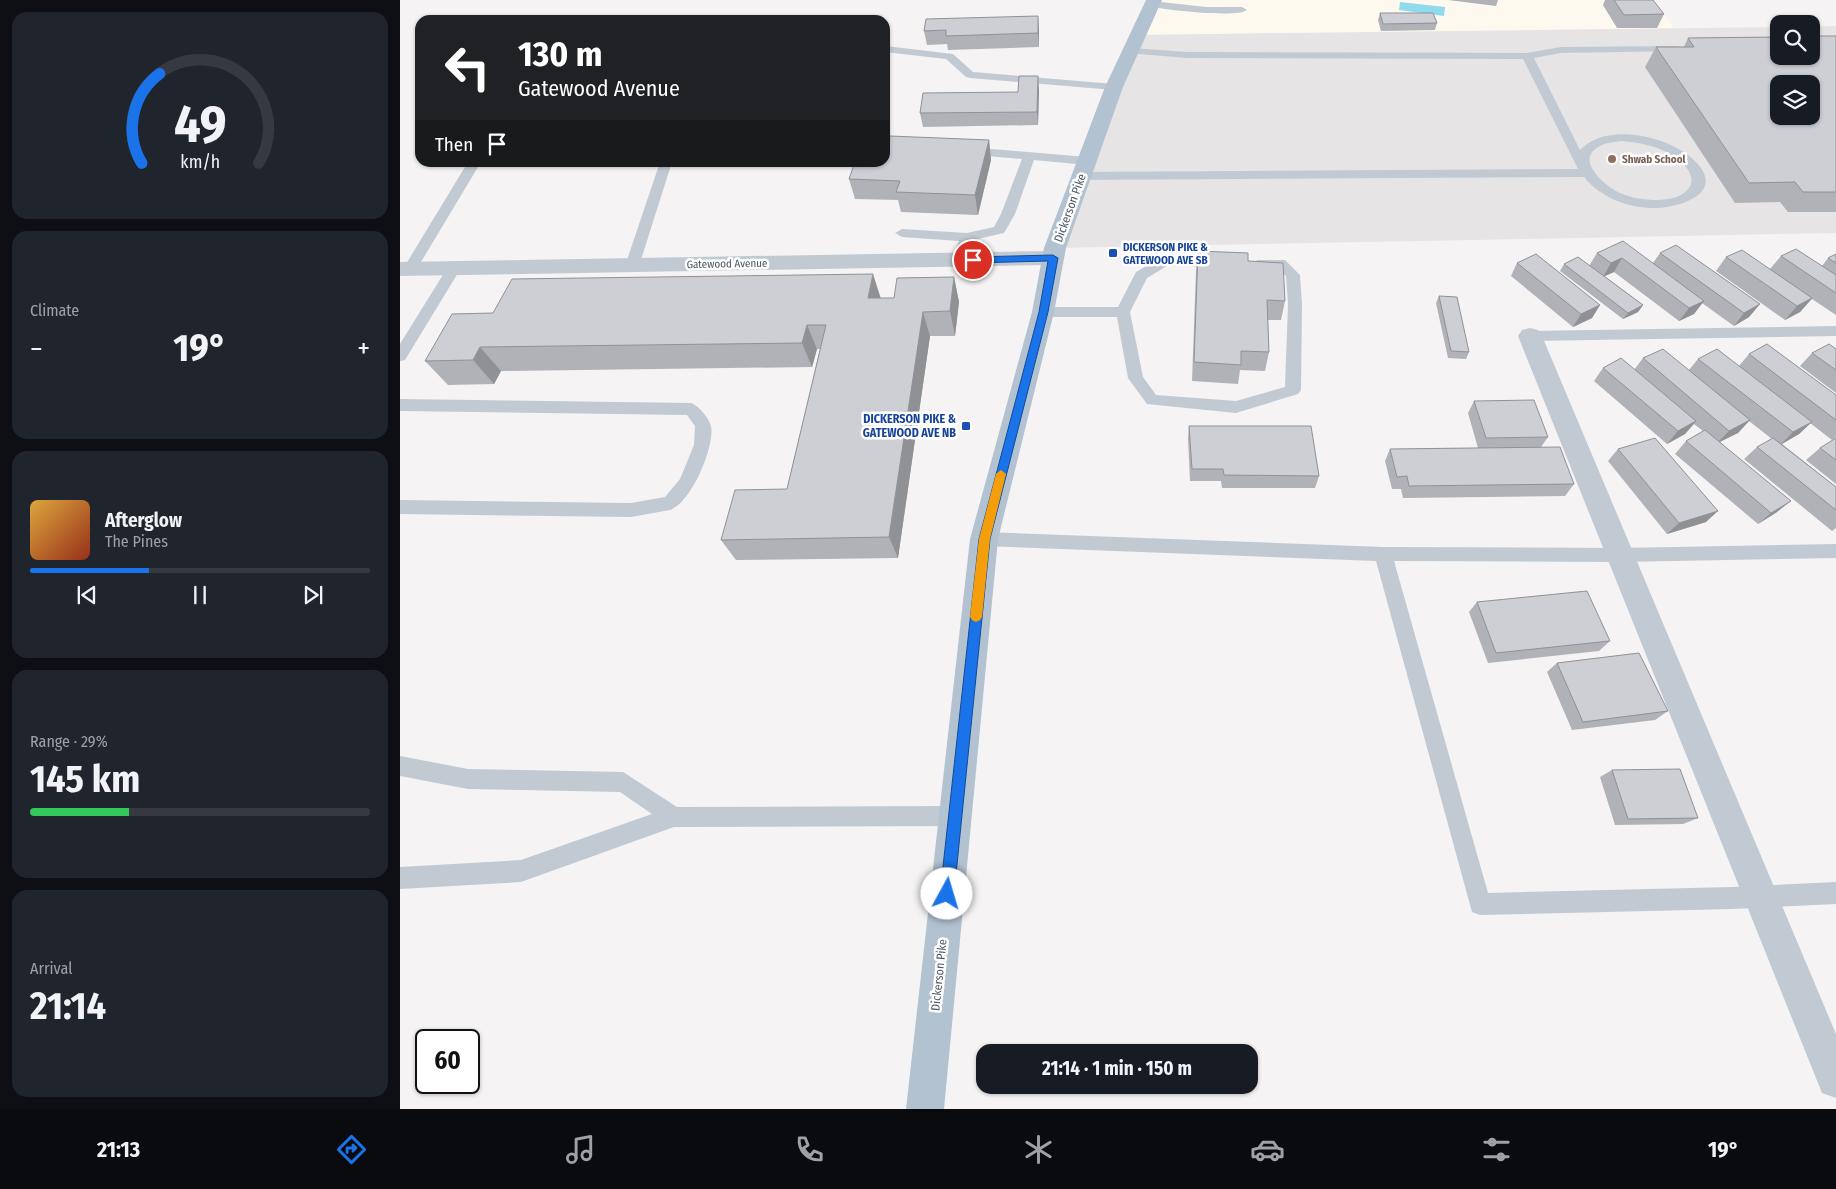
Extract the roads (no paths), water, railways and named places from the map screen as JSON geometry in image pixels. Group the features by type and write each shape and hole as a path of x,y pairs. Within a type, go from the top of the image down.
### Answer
{"main road":[{"name":"Dickerson Pike","path":"925,1109 984,539 1043,312 1053,258 1114,88 1153,2"}],"street":[{"name":"Gatewood Avenue","path":"405,269 1053,258"},
{"path":"1530,336 1836,1079"}],"lane":[{"path":"1153,2 1206,10 1242,10"},
{"path":"1131,50 1187,55 1527,56 1561,50 1687,49"},
{"path":"890,50 949,56 970,75 1114,88"},
{"path":"1527,56 1586,173 1596,184 1611,193 1637,202 1669,204 1685,200 1695,193 1700,183 1697,172 1688,161 1675,151 1640,139 1622,137 1606,139 1593,144 1585,152 1582,162 1586,173"},
{"path":"1564,129 1606,139"},
{"path":"951,150 1029,157 1084,168 1586,173"},
{"path":"902,234 967,237 999,230 1008,214 1029,157"},
{"path":"405,269 472,167"},
{"path":"632,266 664,167"},
{"path":"958,261 967,237"},
{"path":"1232,262 1164,261 1141,275 1123,312 1136,378 1152,400 1236,407 1293,390 1295,304 1293,275 1280,263 1251,263"},
{"path":"400,356 454,268"},
{"path":"1043,312 1123,312"},
{"path":"1530,336 1836,331"},
{"path":"400,405 691,409 703,425 702,445 687,484 670,503 631,510 400,507"},
{"path":"984,539 1382,554 1620,554 1836,551"},
{"path":"1382,554 1480,904 1761,897 1836,893"},
{"path":"400,766 468,779 623,782 674,817"},
{"path":"400,878 521,871 674,817 955,816"}],"water":[{"path":"1400,2 1445,7 1444,16 1399,10"}],"place":[{"name":"Shwab School","path":"1612,159"},
{"name":"DICKERSON PIKE & GATEWOOD AVE SB","path":"1113,253"},
{"name":"DICKERSON PIKE & GATEWOOD AVE NB","path":"966,426"}]}
